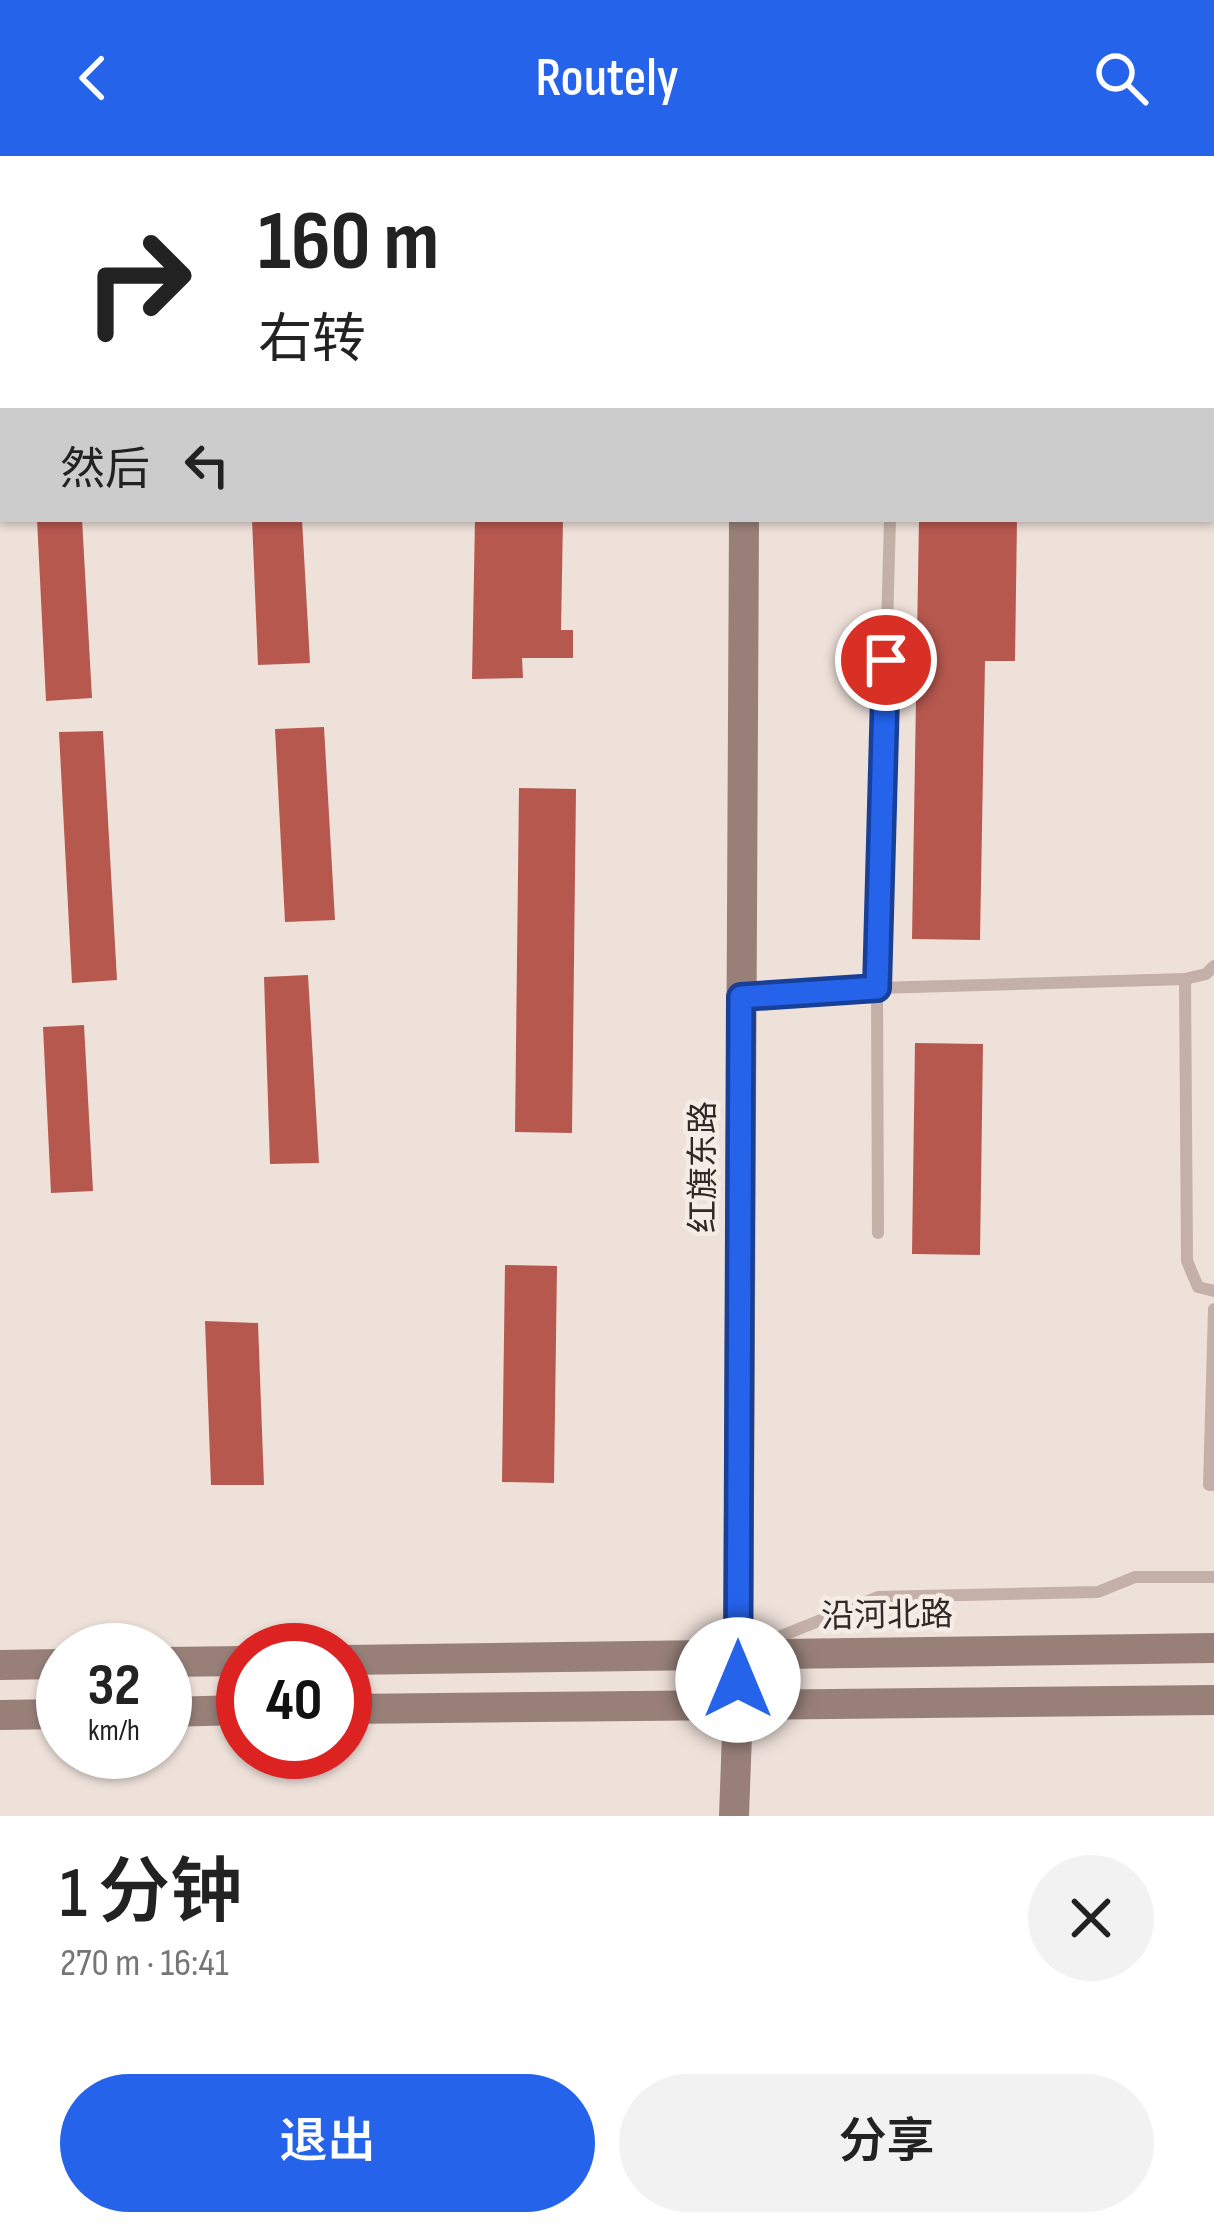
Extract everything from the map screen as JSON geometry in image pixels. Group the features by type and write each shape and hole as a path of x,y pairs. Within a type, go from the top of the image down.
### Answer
{"main road":[{"name":"红旗东路","path":"734,1816 744,522"},
{"name":"沿河北路","path":"372,1660 1214,1648"},
{"path":"0,1665 36,1664"},
{"path":"372,1709 1214,1700"},
{"path":"0,1715 36,1714"}],"lane":[{"path":"878,1233 877,988 890,522"},
{"path":"741,997 1185,979 1206,974 1214,966"},
{"path":"1185,979 1187,1261 1198,1288 1214,1291"},
{"path":"1214,1310 1210,1485 1214,1485"},
{"path":"737,1654 878,1597 1098,1592 1135,1577 1214,1577"}],"building":[{"path":"37,522 82,522 92,698 46,701"},
{"path":"252,522 302,522 310,663 258,665"},
{"path":"475,522 563,522 561,630 573,630 573,658 522,658 523,678 472,679"},
{"path":"919,522 1017,522 1015,661 985,661 980,940 912,939"},
{"path":"324,727 335,920 285,922 275,729"},
{"path":"103,731 117,980 72,983 59,732"},
{"path":"519,788 576,789 572,1133 515,1132"},
{"path":"308,975 319,1163 270,1164 264,977"},
{"path":"84,1025 93,1191 51,1193 43,1027"},
{"path":"915,1043 983,1044 980,1255 912,1254"},
{"path":"505,1265 557,1266 554,1483 502,1482"},
{"path":"205,1321 258,1323 264,1485 211,1485"}],"route":[{"path":"738,1680 741,997 877,988 886,660"}]}
